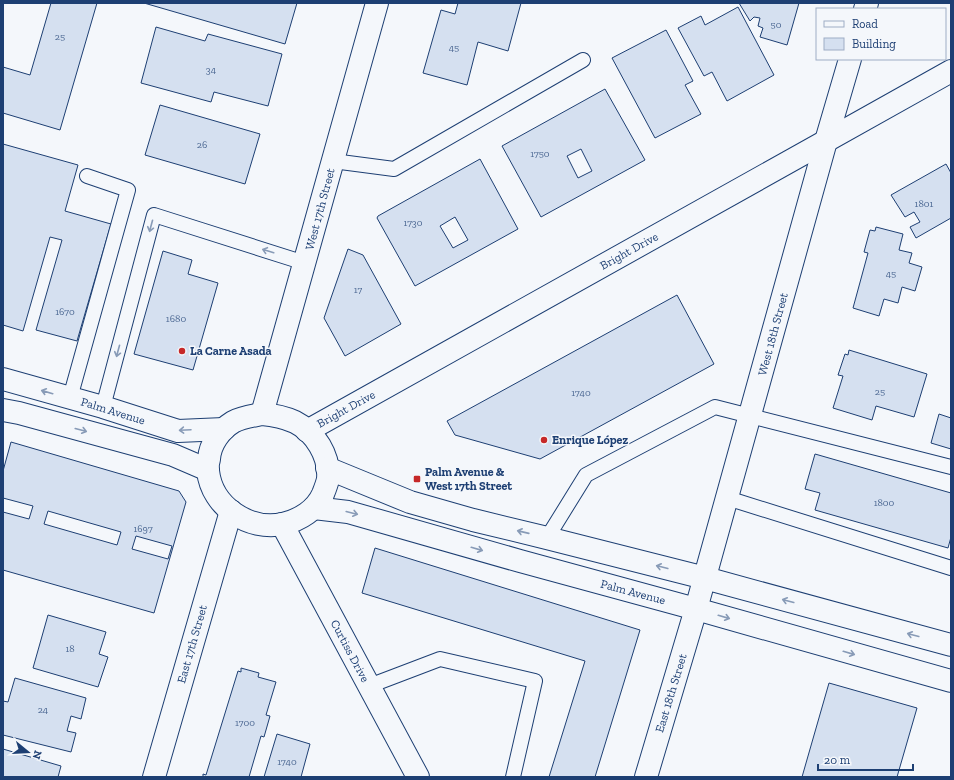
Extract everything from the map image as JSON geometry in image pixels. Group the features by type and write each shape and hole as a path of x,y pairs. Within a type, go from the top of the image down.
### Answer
{"street":[{"name":"West 17th Street","path":"262,414 377,3"},
{"name":"West 18th Street","path":"696,609 850,60"},
{"name":"Bright Drive","path":"307,431 951,71"},
{"name":"Palm Avenue","path":"3,379 103,407 178,431 224,429"},
{"path":"3,410 19,413 172,455 208,470"},
{"path":"262,414 273,415 296,422 307,431 320,445 326,459 328,479 320,499 314,508 304,516 282,524 259,524 246,520 231,511 219,500 211,485 208,470 209,453 214,441 224,429 234,422 246,417 262,414"},
{"path":"327,468 410,502 473,520 705,578 951,645"},
{"name":"Palm Avenue","path":"314,508 348,512 951,681"},
{"name":"East 17th Street","path":"154,777 231,511"},
{"name":"Curtiss Drive","path":"282,524 418,777"},
{"name":"East 18th Street","path":"646,777 696,609"}],"lane":[{"path":"333,161 394,169 583,60"},
{"path":"70,398 128,190 87,176"},
{"path":"103,407 154,215 305,263"},
{"path":"547,538 586,475 715,407 951,467"},
{"path":"728,498 951,568"},
{"path":"369,686 440,659 536,680 513,777"}],"building":[{"path":"51,3 97,3 60,130 3,113 3,67 30,75"},
{"path":"144,3 297,3 285,44"},
{"path":"458,3 521,3 508,51 478,42 467,85 423,73 441,10 455,14"},
{"path":"739,3 799,3 787,45 760,37 763,28 758,26 760,18 754,17 750,21"},
{"path":"738,7 774,75 727,101 712,72 704,76 678,28 701,16 705,25"},
{"path":"156,27 205,41 208,34 282,54 268,106 214,92 211,102 141,83"},
{"path":"666,30 693,81 685,85 701,114 655,138 612,58"},
{"path":"605,89 645,160 541,217 502,146","holes":["581,149 592,171 578,178 567,156"]},
{"path":"160,105 260,134 245,184 145,155"},
{"path":"3,144 78,165 65,211 111,224 77,341 36,330 62,240 50,237 23,331 3,325"},
{"path":"480,159 518,229 415,286 377,218 378,216","holes":["455,217 468,240 453,248 440,226"]},
{"path":"946,164 951,173 951,218 916,238 910,227 920,222 914,212 905,217 891,195"},
{"path":"876,227 903,234 899,250 912,253 909,263 922,267 915,291 902,287 898,303 884,299 879,316 853,308 868,253 864,252 870,230 875,231"},
{"path":"348,249 363,255 401,324 345,356 324,318"},
{"path":"163,251 192,260 188,274 218,283 193,370 134,354"},
{"path":"677,295 714,364 540,459 455,435 447,421"},
{"path":"849,350 927,374 914,417 876,406 872,420 833,408 843,376 838,375 845,354 848,355"},
{"path":"939,414 951,418 951,449 931,443"},
{"path":"11,442 179,491 186,502 154,613 3,570 3,512 29,519 33,506 3,498 3,471","holes":["48,511 121,532 117,545 44,524","136,536 172,546 168,559 132,549"]},
{"path":"815,454 951,493 951,537 948,548 815,510 820,493 805,489"},
{"path":"375,548 640,630 595,777 549,777 585,661 362,593"},
{"path":"48,615 106,632 99,654 108,657 98,687 33,668"},
{"path":"241,668 259,673 258,677 276,682 266,715 270,716 264,737 261,736 249,777 203,777 203,774 206,775 238,671 241,672"},
{"path":"15,678 86,698 81,719 71,716 67,731 76,733 71,752 3,735 3,701 8,702"},
{"path":"829,683 917,708 897,777 802,777"},
{"path":"277,734 310,744 301,777 264,777"},
{"path":"3,749 61,766 58,777 3,777"}],"place":[{"name":"La Carne Asada","path":"182,351"},
{"name":"Enrique López","path":"544,440"},
{"name":"Palm Avenue & West 17th Street","path":"417,479"}]}
